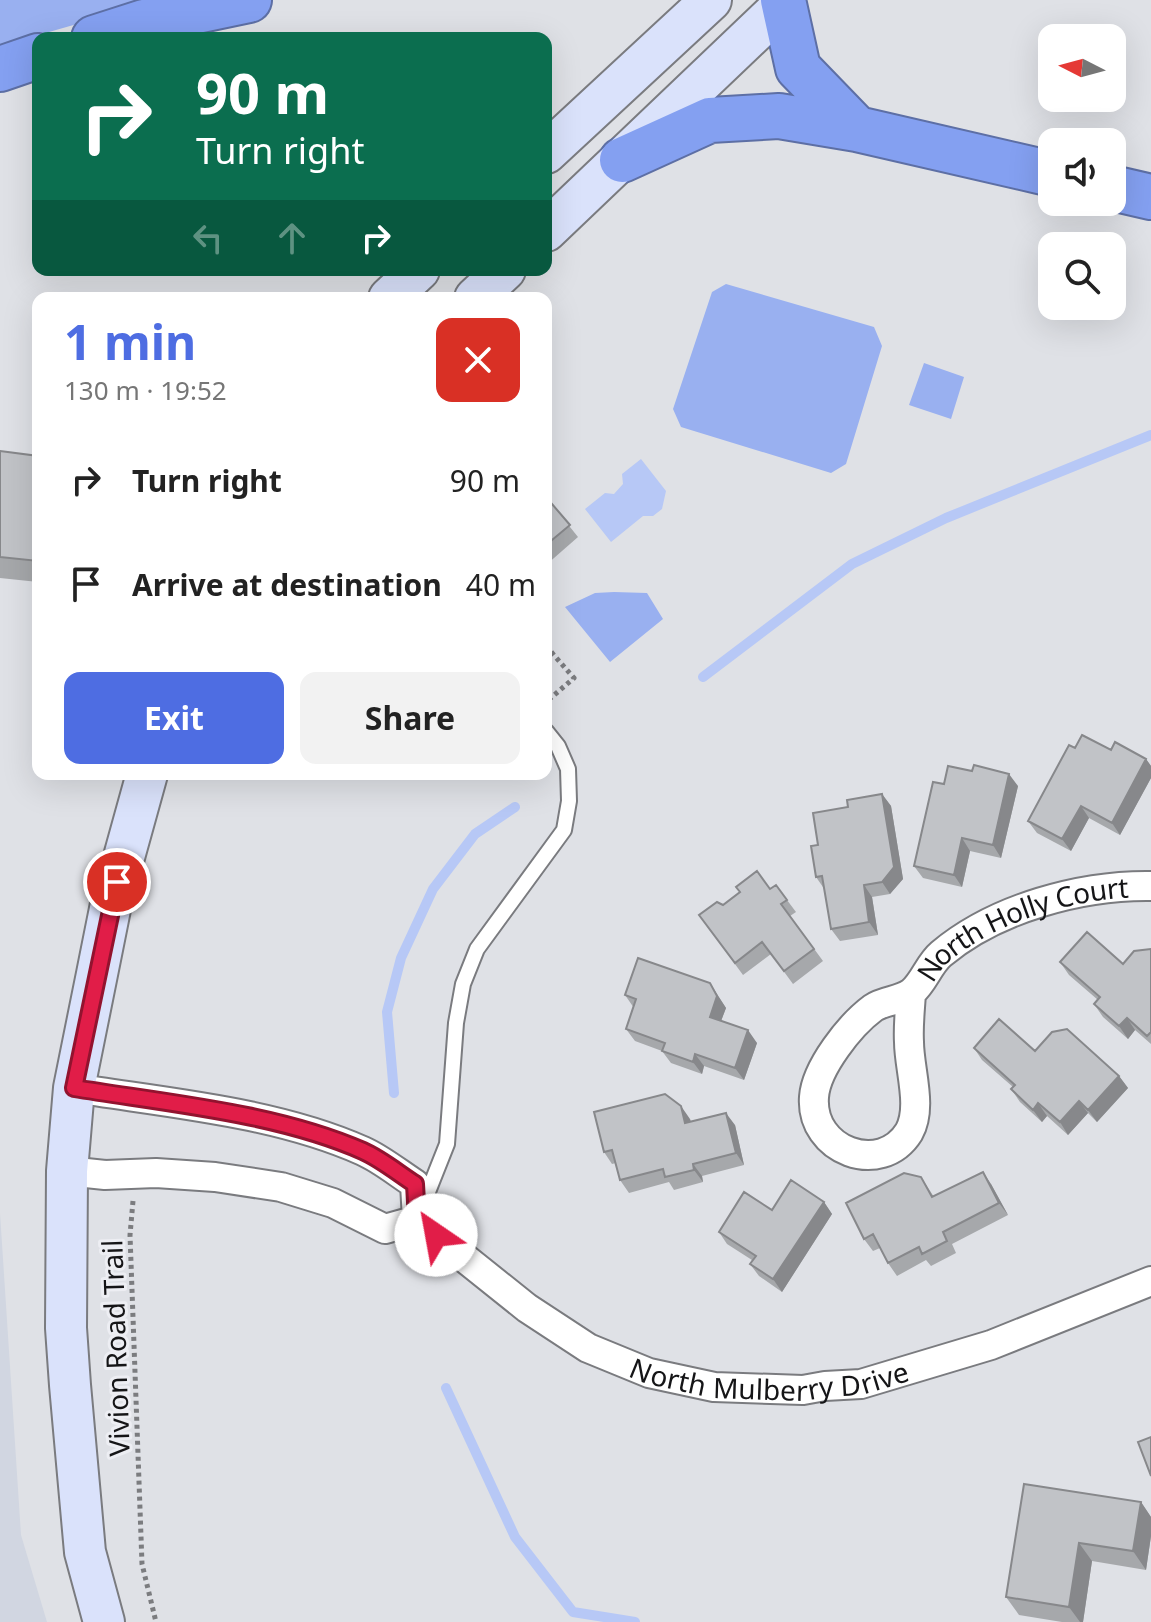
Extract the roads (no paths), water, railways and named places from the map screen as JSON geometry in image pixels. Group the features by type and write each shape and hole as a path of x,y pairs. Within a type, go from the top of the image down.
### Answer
{"highway":[{"path":"113,32 144,22 249,0"},
{"path":"783,2 798,68 857,129"},
{"path":"0,69 32,58"},
{"path":"622,160 710,120 779,116 857,129 1038,171"},
{"path":"1126,191 1151,197"}],"main road":[{"path":"552,147 711,0"},
{"path":"552,225 783,2"},
{"path":"395,292 413,276"},
{"path":"481,292 499,276"},
{"path":"104,1622 85,1552 71,1400 66,1328 67,1171 74,1088 111,904 145,780"}],"street":[{"name":"North Holly Court","path":"911,993 909,1043 914,1110 909,1131 892,1148 873,1155 846,1152 826,1139 816,1119 814,1097 819,1078 833,1052 851,1028 875,1007 911,993 939,955 972,933 1008,915 1081,894 1151,886"},
{"path":"67,1171 105,1175 215,1177 281,1187 333,1203 385,1229 417,1220 415,1184 366,1152 324,1136 255,1119 74,1088"},
{"name":"North Mulberry Drive","path":"417,1220 527,1308 588,1348 649,1373 714,1387 803,1390 861,1384 940,1363 991,1345 1151,1281"}],"lane":[{"path":"417,1220 447,1144 456,1023 463,984 477,949 564,830 569,801 568,769 552,738"}],"waterway":[{"path":"703,677 852,564 946,518 1151,435"},
{"path":"394,1093 387,1012 401,958 433,889 475,834 515,807"},
{"path":"446,1388 515,1537 573,1612 635,1622"}]}
